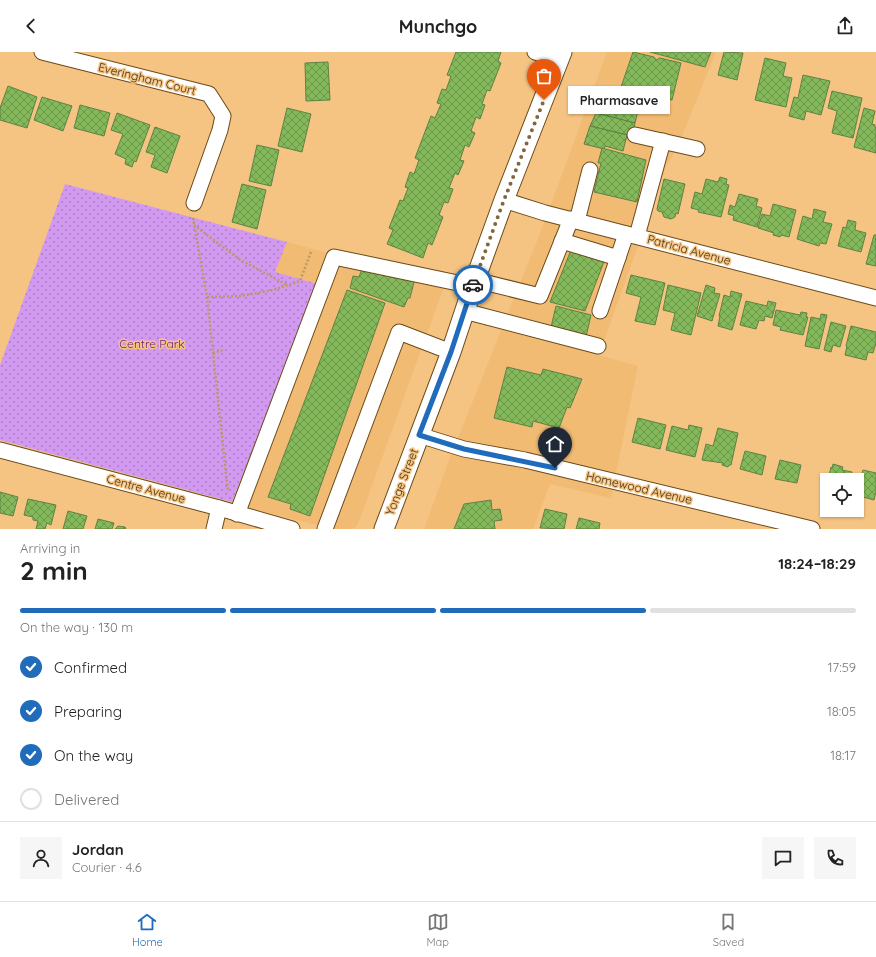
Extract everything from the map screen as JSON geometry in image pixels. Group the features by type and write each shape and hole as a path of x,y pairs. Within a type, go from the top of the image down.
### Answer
{"main road":[{"name":"Yonge Street","path":"384,529 451,352 464,311 504,200 561,56"}],"street":[{"name":"Everingham Court","path":"42,52 209,94 223,116 220,130 194,203"},
{"path":"535,52 561,56"},
{"path":"635,135 697,149"},
{"path":"600,312 618,258 632,235 663,142"},
{"path":"237,514 334,257 540,296 562,241 574,220 590,170"},
{"name":"Patricia Avenue","path":"504,200 574,220 876,298"},
{"path":"562,241 618,258"},
{"path":"464,311 598,346"},
{"path":"326,529 399,332 451,352"},
{"name":"Homewood Avenue","path":"419,435 464,449 525,460 812,529"},
{"name":"Centre Avenue","path":"0,450 224,503 237,514 292,529"},
{"path":"214,529 224,503"}],"path":[{"path":"194,203 192,212 207,297 224,503"},
{"path":"194,225 239,258 287,286"},
{"path":"207,297 240,296 273,290 300,281 311,252"},
{"path":"212,353 223,350"}],"shaded area":[{"path":"607,52 716,52 678,146 666,167 599,355 638,366 611,498 550,484 533,529 424,529 448,463 541,231"},
{"path":"287,242 445,284 361,516 356,527 351,529 332,529 232,502 318,284 275,272"}],"green space":[{"name":"Centre Park","path":"65,184 287,242 275,272 318,284 232,502 0,440 0,365"}],"building":[{"path":"456,52 501,52 498,61 501,63 490,91 487,90 482,104 485,105 480,119 476,117 471,131 475,133 469,147 465,145 460,160 464,161 458,175 455,173 449,188 453,189 448,203 444,202 439,215 443,217 432,245 428,243 423,258 387,244 393,230 389,228 400,200 403,201 408,188 405,187 410,172 414,174 419,160 415,158 431,116 435,118 441,104 437,103 442,89 446,90 451,76 447,75"},
{"path":"633,52 654,57 656,60 660,58 681,63 672,100 621,87"},
{"path":"650,52 711,52 705,67"},
{"path":"724,52 743,53 737,80 718,75"},
{"path":"765,58 786,63 783,76 792,78 786,107 755,100"},
{"path":"328,62 330,100 306,101 305,63"},
{"path":"803,75 830,81 821,115 806,111 804,120 789,116 794,97 798,98"},
{"path":"8,86 37,97 27,128 0,120 0,108"},
{"path":"604,89 645,102 644,112 600,101"},
{"path":"832,91 862,98 853,138 832,133 837,111 828,108"},
{"path":"42,97 72,106 63,131 34,120"},
{"path":"600,101 638,111 635,123 596,113"},
{"path":"80,105 110,113 104,136 74,128"},
{"path":"287,108 311,114 302,152 278,146"},
{"path":"864,108 875,111 872,124 875,125 876,128 876,153 854,147"},
{"path":"117,113 150,125 136,162 134,161 132,167 125,164 126,159 115,154 123,134 111,130"},
{"path":"596,113 635,123 632,136 590,126"},
{"path":"590,126 627,135 623,151 605,146 604,149 584,144"},
{"path":"155,127 180,136 167,173 151,167 155,155 146,152"},
{"path":"257,145 279,150 271,186 249,181"},
{"path":"602,148 646,160 637,202 594,192 601,163 598,163"},
{"path":"720,177 727,179 726,184 729,185 721,217 698,212 699,210 691,208 695,192 702,194 706,179 718,182"},
{"path":"664,179 685,184 678,214 676,213 675,217 671,219 664,217 662,212 658,211 657,209"},
{"path":"242,184 266,190 257,229 232,222"},
{"path":"739,194 758,199 756,206 762,208 757,227 733,220 734,216 728,214 730,205 735,207"},
{"path":"773,204 796,210 789,237 773,235 774,233 758,228 762,214 770,216"},
{"path":"814,209 826,212 823,222 832,224 826,244 820,243 819,246 797,239 803,216 812,219"},
{"path":"848,220 856,222 855,230 866,233 861,252 838,246 843,227 846,228"},
{"path":"874,235 876,235 876,266 866,264"},
{"path":"571,250 605,259 585,311 550,302"},
{"path":"363,266 415,278 410,298 408,298 404,307 350,288 353,276 359,277"},
{"path":"631,275 665,283 655,325 635,321 641,297 626,293"},
{"path":"668,285 701,293 691,335 671,330 675,313 663,310"},
{"path":"706,285 715,288 714,293 720,294 712,321 697,316"},
{"path":"347,290 385,303 310,516 290,509 291,504 268,497"},
{"path":"731,291 742,294 732,330 718,326 724,295 730,297"},
{"path":"746,301 767,306 768,301 776,303 772,318 765,316 764,321 759,320 756,329 740,325"},
{"path":"556,306 591,315 586,337 551,327"},
{"path":"776,310 800,315 801,312 807,313 806,317 808,317 803,335 780,330 781,327 773,325"},
{"path":"821,314 827,315 819,349 805,346 811,317 820,319"},
{"path":"831,322 846,326 840,347 833,345 831,352 824,350"},
{"path":"851,326 876,332 876,343 873,353 868,352 866,360 845,355"},
{"path":"507,367 541,375 543,369 582,379 570,408 567,407 559,428 533,421 532,427 494,418"},
{"path":"638,418 666,425 660,449 632,442"},
{"path":"689,425 702,428 695,457 666,450 672,426 688,430"},
{"path":"718,428 738,433 731,465 728,467 722,465 723,463 702,460 706,444 713,446"},
{"path":"745,451 766,456 762,475 740,469"},
{"path":"780,460 801,465 797,483 775,479"},
{"path":"833,464 843,467 842,470 852,472 830,473 831,467 832,468"},
{"path":"863,470 876,473 876,491 874,500 864,497 864,473 862,473"},
{"path":"0,492 18,497 13,516 0,513"},
{"path":"28,499 56,505 51,525 47,523 45,529 36,529 38,521 33,520 33,517 24,515"},
{"path":"491,500 492,510 500,509 502,520 494,521 495,529 454,529 464,504"},
{"path":"545,509 567,514 564,529 540,528"},
{"path":"68,511 87,516 83,529 63,529"},
{"path":"579,518 600,523 599,529 576,529"},
{"path":"98,519 114,523 112,529 95,529"},
{"path":"118,526 125,527 126,529 115,529"}],"way so far":[{"path":"473,285 504,200 544,100"}],"place":[{"name":"Pharmasave","path":"544,100"}],"route":[{"path":"473,285 451,352 419,435 464,449 525,460 555,468"}]}
